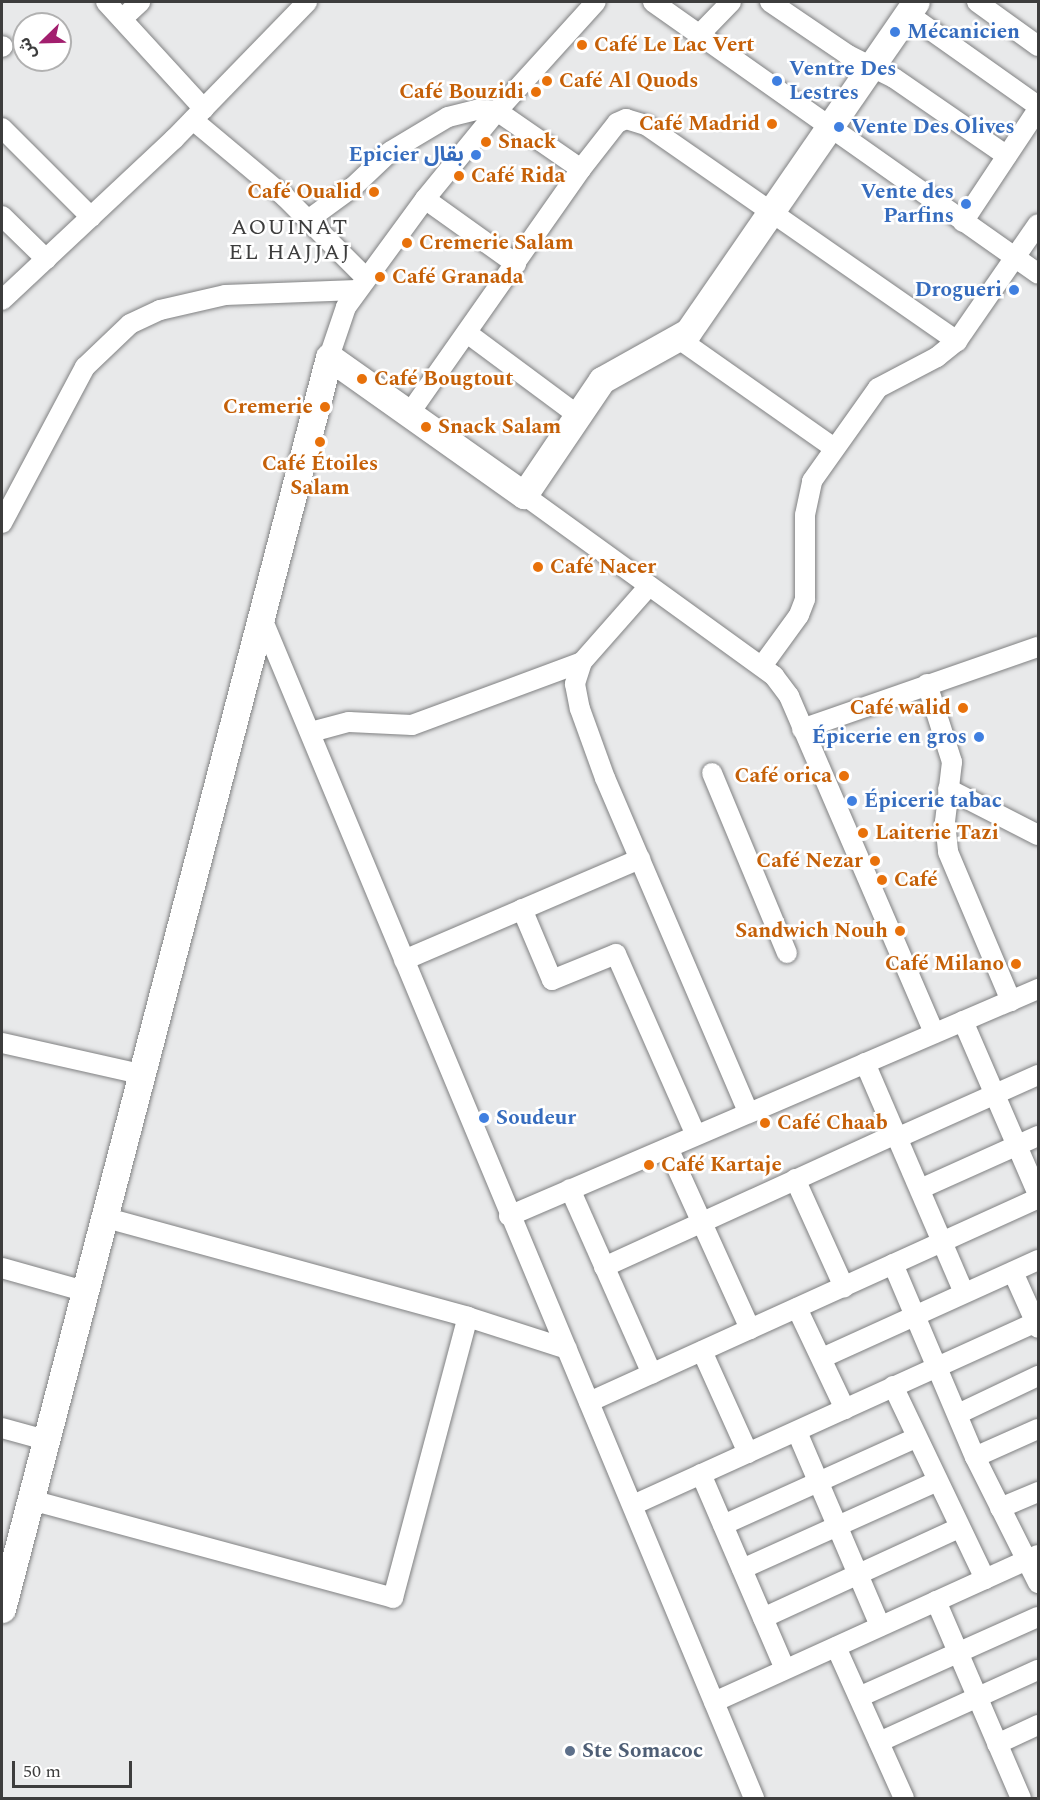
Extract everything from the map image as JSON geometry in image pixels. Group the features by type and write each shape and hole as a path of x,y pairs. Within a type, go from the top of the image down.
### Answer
{"street":[{"path":"106,2 198,114 308,219 361,284"},
{"path":"122,19 140,2"},
{"path":"2,300 198,114 307,2"},
{"path":"3,1599 31,1500 103,1217 338,326 361,284 425,199 497,111 596,2"},
{"path":"653,2 1038,274"},
{"path":"699,34 731,2"},
{"path":"770,2 894,78 1007,156"},
{"path":"977,2 1038,46"},
{"path":"524,495 576,414 602,380 679,339 912,8 1038,108 963,222"},
{"path":"308,219 353,187 391,151 432,125 462,113 497,111 581,169"},
{"path":"408,414 581,169 616,123 631,119 646,125 957,341"},
{"path":"2,128 91,217"},
{"path":"425,199 516,264"},
{"path":"2,216 46,259"},
{"path":"762,666 799,615 805,599 807,495 834,448 878,387 937,357 957,341 1038,224"},
{"path":"2,523 85,367 114,335 130,324 160,310 225,295 361,284"},
{"path":"467,333 576,414"},
{"path":"679,339 834,448"},
{"path":"329,357 762,666 789,696 934,1033"},
{"path":"649,586 582,662 576,684 580,709 640,859 748,1112"},
{"path":"261,616 311,732 509,1216 633,1505 754,1798"},
{"path":"802,729 1038,647"},
{"path":"311,732 349,722 412,725 582,662"},
{"path":"927,684 952,762 945,822 948,852 1011,1001"},
{"path":"712,773 787,953"},
{"path":"948,789 1038,834"},
{"path":"404,960 640,859"},
{"path":"522,909 552,980 616,954 696,1136"},
{"path":"509,1216 1038,989"},
{"path":"589,1402 844,1287 1038,1196 963,1022"},
{"path":"2,1043 141,1074"},
{"path":"865,1063 964,1293"},
{"path":"604,1267 795,1179 1038,1075"},
{"path":"920,1189 1038,1136"},
{"path":"668,1148 750,1329"},
{"path":"795,1179 844,1287"},
{"path":"570,1190 652,1374"},
{"path":"103,1217 468,1317 567,1349"},
{"path":"822,1358 1038,1260"},
{"path":"893,1264 975,1457 1000,1508 1033,1558 1038,1583"},
{"path":"2,1268 84,1291"},
{"path":"633,1505 797,1432 937,1366 1038,1324 1013,1272"},
{"path":"797,1308 845,1409"},
{"path":"31,1500 393,1598 468,1317"},
{"path":"702,1351 748,1454"},
{"path":"957,1414 1038,1376"},
{"path":"893,1386 936,1482 985,1579"},
{"path":"2,1428 46,1440"},
{"path":"975,1457 1038,1429"},
{"path":"797,1432 880,1626"},
{"path":"723,1525 916,1438"},
{"path":"701,1474 785,1669"},
{"path":"742,1569 838,1528 936,1482"},
{"path":"1000,1508 1038,1492"},
{"path":"763,1618 959,1528"},
{"path":"714,1702 1033,1558"},
{"path":"936,1601 1021,1798 1038,1792"},
{"path":"859,1696 1038,1617"},
{"path":"836,1647 904,1798"},
{"path":"879,1742 1038,1670"},
{"path":"997,1744 1038,1725"}],"place":[{"name":"Mécanicien","path":"895,32"},
{"name":"Café Le Lac Vert","path":"582,45"},
{"name":"Café Al Quods","path":"547,81"},
{"name":"Ventre Des Lestres","path":"777,81"},
{"name":"Café Bouzidi","path":"536,92"},
{"name":"Café Madrid","path":"772,124"},
{"name":"Vente Des Olives","path":"839,127"},
{"name":"Snack","path":"486,142"},
{"name":"Epicier بقال","path":"476,155"},
{"name":"Café Rida","path":"459,176"},
{"name":"Café Oualid","path":"374,192"},
{"name":"Vente des Parfins","path":"966,204"},
{"name":"Cremerie Salam","path":"407,243"},
{"name":"Café Granada","path":"380,277"},
{"name":"Drogueri","path":"1014,290"},
{"name":"Café Bougtout","path":"362,379"},
{"name":"Cremerie","path":"325,407"},
{"name":"Snack Salam","path":"426,427"},
{"name":"Café Étoiles Salam","path":"320,442"},
{"name":"Café Nacer","path":"538,567"},
{"name":"Café walid","path":"963,708"},
{"name":"Épicerie en gros","path":"979,737"},
{"name":"Café orica","path":"844,776"},
{"name":"Épicerie tabac","path":"852,801"},
{"name":"Laiterie Tazi","path":"863,833"},
{"name":"Café Nezar","path":"875,861"},
{"name":"Café","path":"882,880"},
{"name":"Sandwich Nouh","path":"900,931"},
{"name":"Café Milano","path":"1016,964"},
{"name":"Soudeur","path":"484,1118"},
{"name":"Café Chaab","path":"765,1123"},
{"name":"Café Kartaje","path":"649,1165"},
{"name":"Ste Somacoc","path":"570,1751"}],"district":[{"name":"AOUINAT EL HAJJAJ","path":"290,240"}]}
